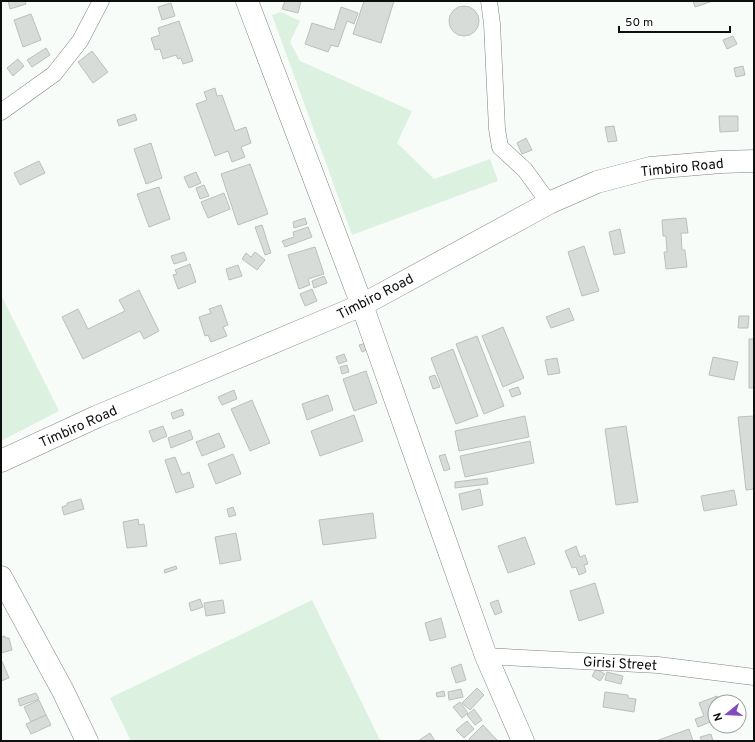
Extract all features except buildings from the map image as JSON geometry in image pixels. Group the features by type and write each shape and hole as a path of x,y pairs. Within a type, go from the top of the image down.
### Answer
{"main road":[{"path":"247,1 362,305 486,656 523,741"},
{"name":"Timbiro Road","path":"1,461 96,417 362,305 549,203 598,182 650,168 754,161"},
{"path":"1,577 63,691 87,741"}],"street":[{"path":"1,112 54,74 80,40 101,1"},
{"path":"489,1 492,24 497,129 500,147 525,170 549,203"},
{"name":"Girisi Street","path":"486,656 658,665 754,677"}],"green space":[{"path":"281,12 300,21 290,42 300,61 412,111 397,143 434,179 490,159 498,181 352,235 272,15"},
{"path":"1,295 59,411 1,441"},
{"path":"312,600 380,740 131,741 110,698"}]}
